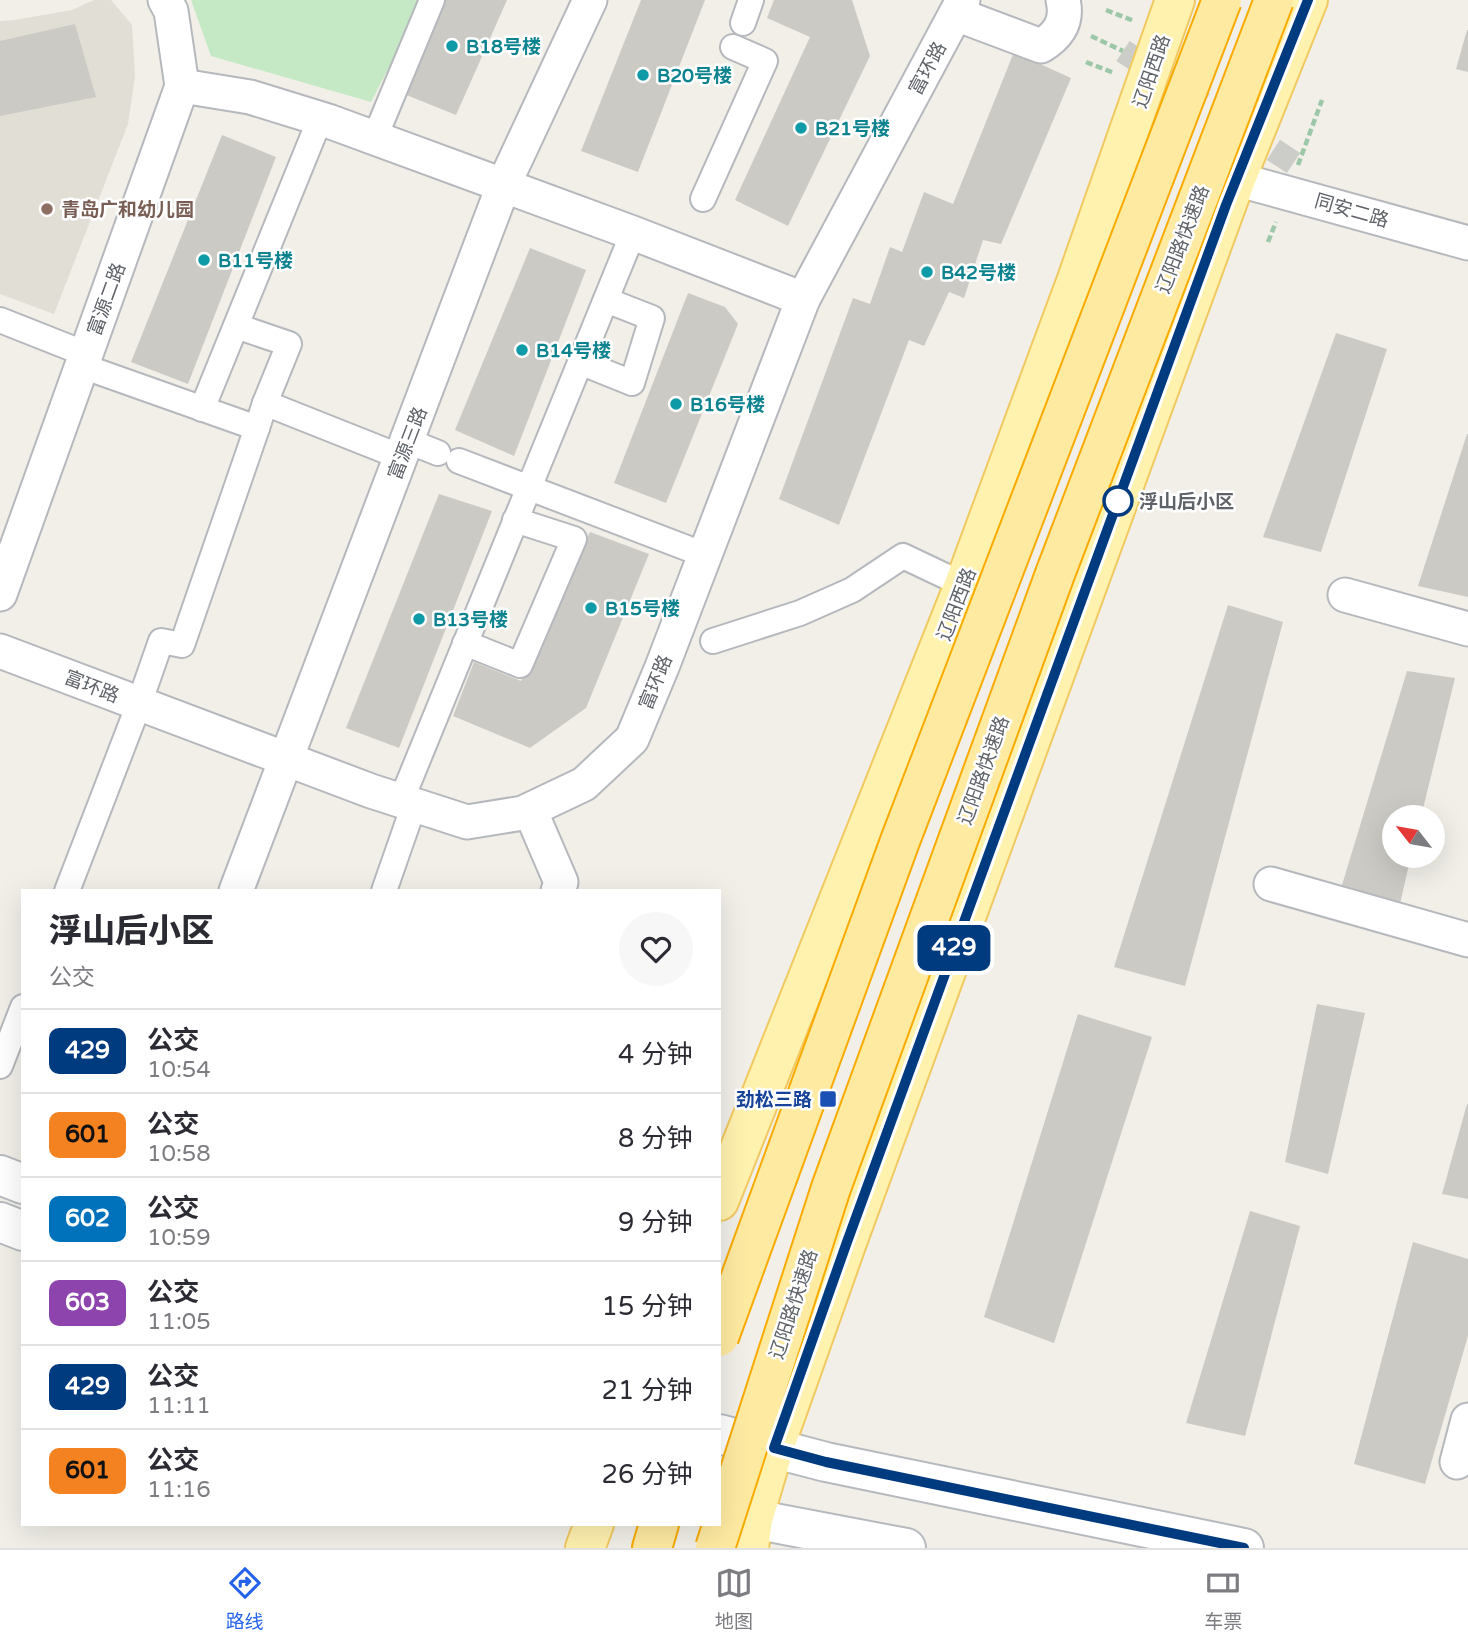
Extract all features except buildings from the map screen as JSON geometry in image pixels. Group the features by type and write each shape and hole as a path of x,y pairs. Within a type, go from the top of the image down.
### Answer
{"highway":[{"path":"721,1332 900,841 1222,0"},
{"name":"辽阳路快速路","path":"715,1548 831,1188 1055,574 1274,0"},
{"path":"652,1548 658,1526"}],"main road":[{"name":"辽阳西路","path":"721,1196 964,585 1076,282 1175,0"},
{"path":"906,1548 740,1524 774,1448 1236,179 1308,0"},
{"path":"0,1175 21,1183"},
{"path":"0,1222 21,1230"},
{"path":"721,1435 826,1462 1244,1548"},
{"path":"585,1548 593,1526"}],"street":[{"name":"富源二路","path":"0,594 182,86 171,11 165,0"},
{"path":"375,137 432,0"},
{"name":"富源三路","path":"237,889 287,759 426,453 504,184 590,0"},
{"path":"743,23 751,0"},
{"path":"960,7 1041,46 1056,37 1066,12 1063,0"},
{"name":"富环路","path":"0,651 407,803 467,822 523,813 584,784 632,739 803,299 960,7"},
{"path":"703,200 765,61 733,47"},
{"path":"182,86 250,97 375,137 803,299"},
{"path":"202,409 320,119"},
{"name":"同安二路","path":"1236,179 1468,243"},
{"path":"385,889 407,803 464,643 633,233"},
{"path":"580,362 632,383 652,318 606,300"},
{"path":"0,320 84,360 202,409 257,428"},
{"path":"68,889 161,641 182,645 265,403 289,344 236,326"},
{"path":"265,403 528,487 705,555"},
{"path":"464,643 520,665 574,539 515,520"},
{"path":"712,641 800,613 852,590 902,556 964,585"},
{"path":"1345,595 1468,629"},
{"path":"530,810 561,882 559,889"},
{"path":"1271,884 1468,940"},
{"path":"0,1066 21,1012"},
{"path":"1457,1462 1468,1420"}],"path":[{"path":"1106,10 1140,23"},
{"path":"1091,36 1123,51"},
{"path":"1086,62 1119,75"},
{"path":"1298,166 1322,100"}],"shaded area":[{"name":"青岛广和幼儿园","path":"94,0 111,0 132,25 135,76 128,124 54,314 0,294 0,21 72,10"}],"green space":[{"path":"191,0 424,0 371,102 211,56"}],"tunnel":[{"path":"1123,51 1298,166"}],"bus line":[{"name":"429","path":"1244,1548 826,1462 774,1448 1226,205 1308,0"}],"place":[{"name":"B18号楼","path":"452,46"},
{"name":"B20号楼","path":"643,75"},
{"name":"B21号楼","path":"801,128"},
{"name":"青岛广和幼儿园","path":"47,209"},
{"name":"B11号楼","path":"204,260"},
{"name":"B42号楼","path":"927,272"},
{"name":"B14号楼","path":"522,350"},
{"name":"B16号楼","path":"676,404"},
{"name":"浮山后小区","path":"1118,501"},
{"name":"B15号楼","path":"591,608"},
{"name":"B13号楼","path":"419,619"},
{"name":"劲松三路","path":"828,1099"}]}
